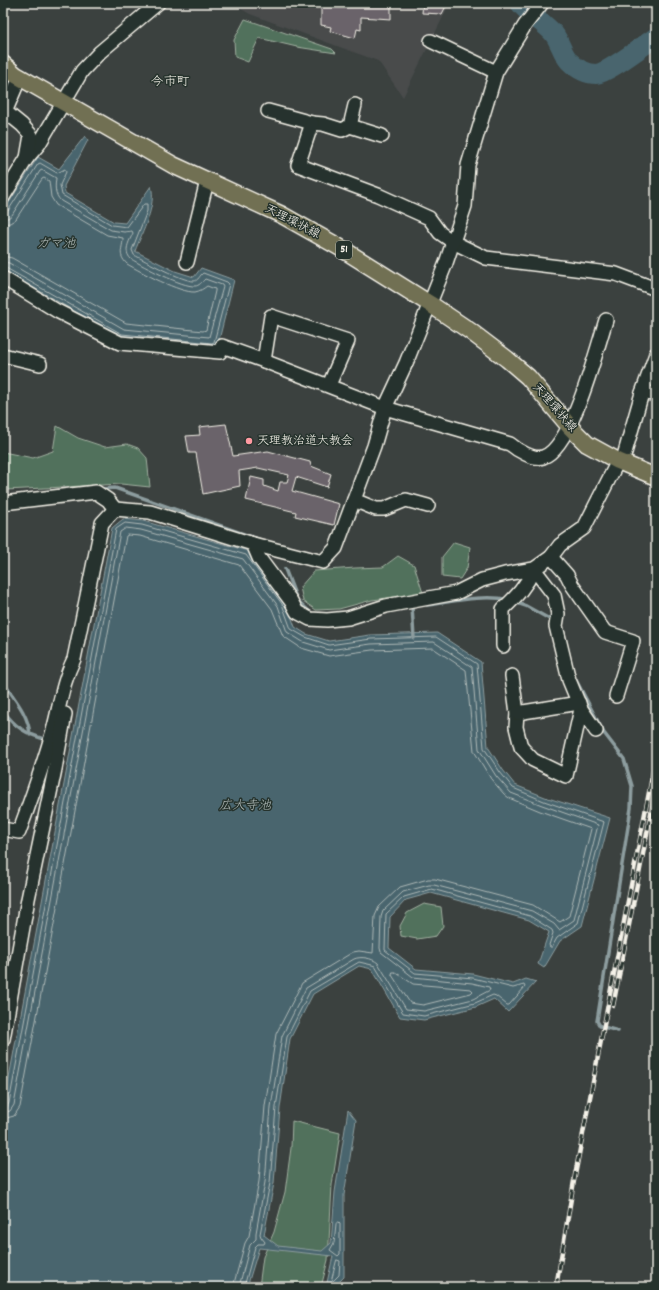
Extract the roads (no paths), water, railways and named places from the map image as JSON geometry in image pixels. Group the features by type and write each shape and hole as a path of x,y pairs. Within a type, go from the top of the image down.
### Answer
{"main road":[{"name":"天理環状線","path":"3,64 20,77 63,103 173,165 282,215 339,247 430,304 470,331 528,377 570,427 587,444 620,462 656,477"}],"street":[{"path":"3,197 27,158 39,144 82,72 100,52 158,3"},
{"path":"3,503 96,492 108,500 115,508 150,512 253,544 323,562 336,548 374,446 385,408 406,363 453,242 465,206 468,165 496,72 525,25 541,5"},
{"path":"431,41 496,72"},
{"path":"20,77 4,115 22,125 31,135 27,158"},
{"path":"350,126 355,105"},
{"path":"268,111 342,130 350,126 382,136"},
{"path":"312,123 298,164 378,195 429,218 440,233 453,242 486,258 616,274 656,289"},
{"path":"187,262 207,181"},
{"path":"3,278 57,311 120,343 220,352 222,346 264,360 385,408 510,444 522,453 542,458 551,453 570,427 606,320"},
{"path":"264,360 271,316 348,341 329,385"},
{"path":"253,544 260,558 291,601 297,612 310,619 327,620 348,618 386,606 456,593 482,580 534,569 551,557 560,545 584,528 620,462 642,392 656,354"},
{"path":"3,355 40,364"},
{"path":"642,392 656,394"},
{"path":"354,500 376,509 384,509 406,500 428,506"},
{"path":"3,1039 28,899 56,769 74,659 102,523 115,508"},
{"path":"551,557 567,575 572,585 605,632 633,641 616,696"},
{"path":"503,646 503,609 527,584 534,569"},
{"path":"534,569 554,595 557,620 569,680 580,706 596,731"},
{"path":"3,830 19,832 35,788 54,727 67,673 74,659"},
{"path":"512,676 517,713 516,727 522,747 533,760 566,776 580,706"},
{"path":"517,713 580,706"}],"water":[{"name":"ガマ池","path":"85,136 88,140 64,186 65,193 114,222 125,223 151,186 152,202 145,228 135,251 175,271 194,277 201,268 234,280 217,348 121,338 3,270 3,212 38,157 59,169"},
{"name":"広大寺池","path":"123,519 143,521 248,551 286,602 295,627 306,634 329,641 370,635 437,633 481,662 488,747 515,785 545,797 610,818 582,926 560,941 544,968 538,964 549,932 529,920 431,893 406,900 390,917 389,948 416,969 473,974 513,984 526,979 536,982 508,1012 494,999 476,1007 424,1020 400,1017 372,969 359,966 313,994 290,1039 280,1108 274,1183 264,1235 278,1246 322,1251 331,1243 335,1192 348,1110 356,1120 344,1195 344,1277 334,1287 326,1287 333,1256 259,1248 247,1287 3,1287 3,1123 5,1099 112,528"}],"waterway":[{"path":"520,3 554,34 569,61 578,69 588,73 596,74 609,69 656,37"},
{"path":"100,489 115,488 261,540"},
{"path":"285,569 297,600 311,613"},
{"path":"427,605 479,598 499,598 508,600"},
{"path":"514,602 526,606 553,621"},
{"path":"414,638 412,607 415,606"},
{"path":"576,680 604,733 624,759 632,786 631,808 597,1021 600,1026 618,1031"},
{"path":"3,682 24,714 30,735"},
{"path":"3,710 22,730 47,740"}],"railway":[{"path":"556,1287 575,1175 656,756"},
{"path":"613,1006 656,788"}],"place":[{"name":"天理教治道大教会","path":"249,441"}],"district":[{"name":"今市町","path":"170,82"}]}
